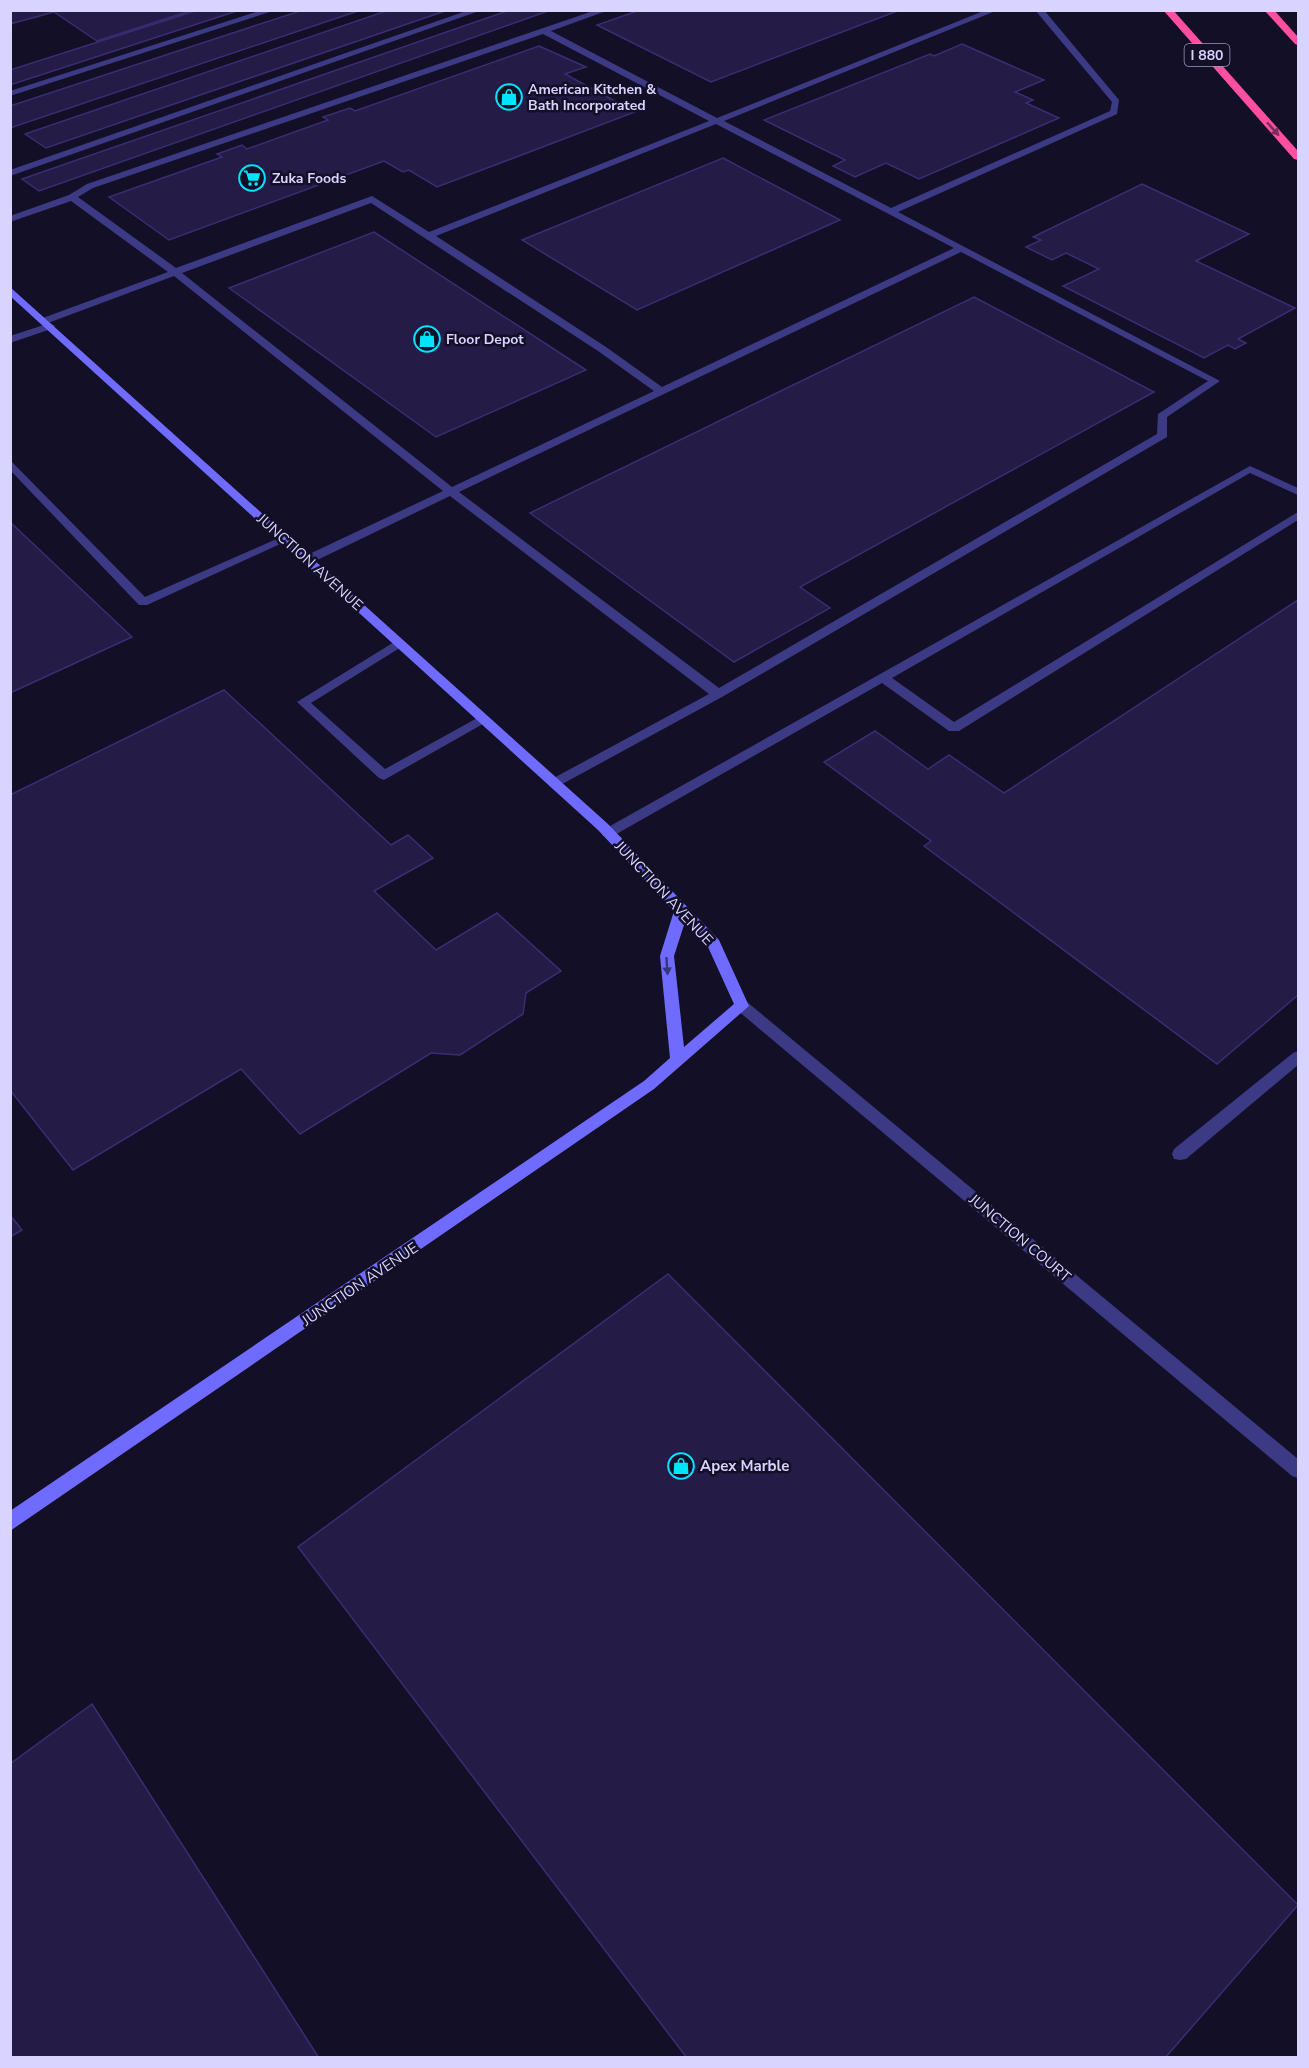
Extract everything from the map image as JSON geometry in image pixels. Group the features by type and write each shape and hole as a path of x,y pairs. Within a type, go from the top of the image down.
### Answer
{"highway":[{"name":"I 880","path":"1167,10 1299,157"},
{"path":"1268,10 1299,42"}],"street":[{"path":"10,94 272,10"},
{"path":"12,171 478,10"},
{"path":"10,219 72,197 90,186 605,10"},
{"path":"431,235 994,10"},
{"path":"891,212 1114,112 1116,102 1039,10"},
{"path":"544,31 1215,381 1162,416 1163,435 718,694 555,783"},
{"path":"72,197 176,272 452,492 718,694"},
{"path":"10,340 176,272 372,199 431,235 661,391"},
{"path":"307,560 960,249"},
{"name":"JUNCTION AVENUE","path":"10,290 608,833 714,944 742,1006 678,1061 610,1112 10,1522"},
{"path":"10,463 143,602 285,539"},
{"path":"608,833 1250,469 1299,492"},
{"path":"884,678 954,728 1299,515"},
{"path":"399,643 303,702 384,775 484,720"},
{"path":"678,1061 667,956 682,910"},
{"name":"JUNCTION COURT","path":"742,1006 1299,1470"},
{"path":"1180,1154 1299,1057"}],"building":[{"path":"10,10 193,10 97,41 54,12 10,24"},
{"path":"198,10 240,10 10,85 10,70"},
{"path":"303,10 361,10 10,128 10,106"},
{"path":"389,10 448,10 46,148 25,134"},
{"path":"510,10 551,10 39,191 22,179"},
{"path":"640,10 900,10 711,82 597,25"},
{"path":"962,44 1044,80 1015,92 1033,100 1026,103 1059,118 919,179 886,163 855,177 833,166 845,160 764,120 930,54 934,56"},
{"path":"539,46 586,67 565,74 635,112 437,187 409,170 403,172 384,161 169,240 109,197 222,157 217,154 242,145 247,149 328,120 323,117 350,108 355,111"},
{"path":"723,158 840,220 637,310 522,240"},
{"path":"1142,184 1249,234 1196,261 1295,308 1238,339 1246,343 1235,349 1228,345 1204,358 1063,286 1099,269 1066,253 1052,260 1026,247 1041,240 1033,237"},
{"path":"374,232 586,370 436,437 229,288"},
{"path":"974,297 1154,392 800,587 830,608 734,662 530,513"},
{"path":"10,522 132,637 10,693"},
{"path":"1298,600 1298,995 1217,1064 924,846 931,841 824,762 875,731 928,769 949,755 1004,793"},
{"path":"224,690 391,845 408,835 433,858 374,891 436,950 497,913 561,971 526,993 523,1014 460,1055 431,1053 300,1134 241,1069 73,1170 10,1090 10,795"},
{"path":"10,1215 22,1230 10,1237"},
{"path":"668,1274 1298,1905 1165,2058 687,2058 298,1547"},
{"path":"92,1704 319,2058 10,2058 10,1764"}],"place":[{"name":"American Kitchen & Bath Incorporated","path":"509,97"},
{"name":"Zuka Foods","path":"252,178"},
{"name":"Floor Depot","path":"427,339"},
{"name":"Apex Marble","path":"681,1466"}]}
